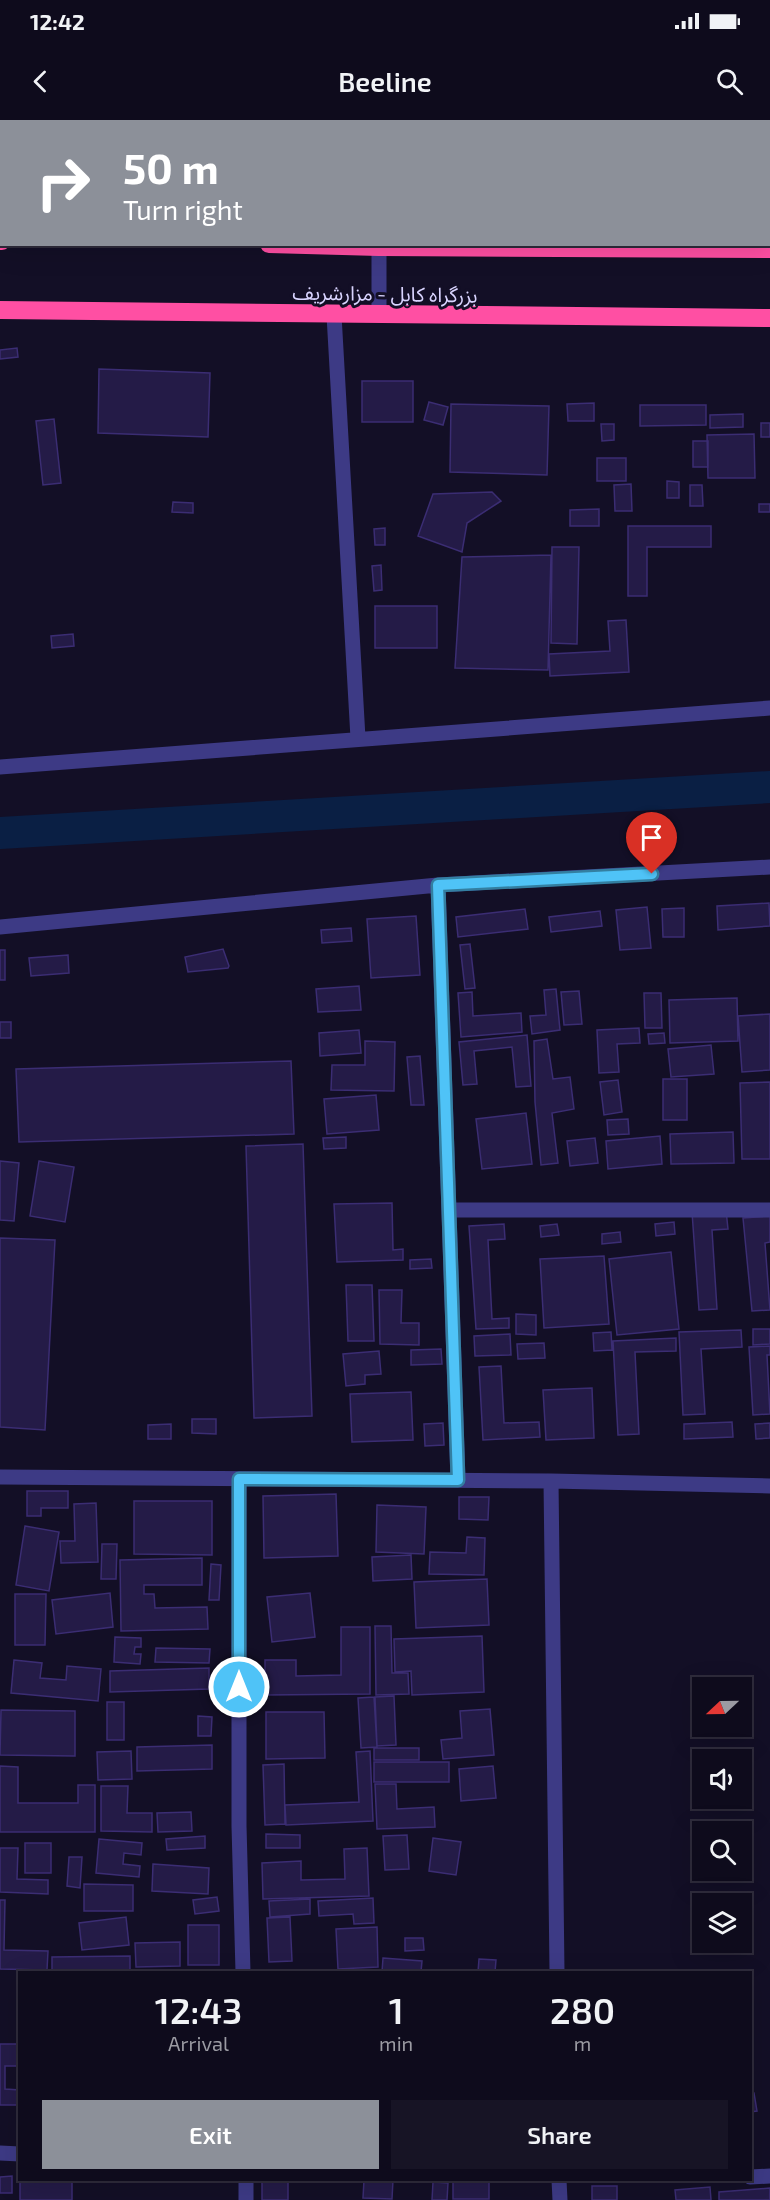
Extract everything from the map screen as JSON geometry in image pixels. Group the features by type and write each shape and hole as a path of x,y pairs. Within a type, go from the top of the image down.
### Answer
{"highway":[{"path":"379,246 770,249"},
{"name":"بزرگراه کابل - مزارشریف","path":"0,310 770,318"}],"street":[{"path":"379,246 379,315"},
{"path":"334,315 358,738"},
{"path":"0,767 770,708"},
{"path":"0,927 438,885 770,867"},
{"path":"438,885 458,1480"},
{"path":"449,1210 770,1210"},
{"path":"0,1477 551,1481 770,1486"},
{"path":"239,1479 239,1814 243,1971"},
{"path":"551,1481 557,1971"},
{"path":"0,2153 18,2154"},
{"path":"752,2177 770,2176"},
{"path":"246,2181 246,2200"},
{"path":"560,2181 560,2200"}],"building":[{"path":"17,348 18,357 0,359 0,350"},
{"path":"99,369 210,373 208,437 98,433"},
{"path":"362,381 413,381 413,422 362,422"},
{"path":"429,402 448,407 443,425 424,420"},
{"path":"594,403 594,421 568,421 567,404"},
{"path":"451,404 549,406 547,475 450,472"},
{"path":"640,405 706,405 706,425 640,426"},
{"path":"743,414 743,427 710,428 710,415"},
{"path":"54,419 61,483 43,485 36,421"},
{"path":"761,423 770,423 770,437 761,437"},
{"path":"601,424 614,424 614,440 602,441"},
{"path":"754,434 755,478 708,478 707,435"},
{"path":"693,441 708,441 708,467 693,467"},
{"path":"597,458 626,458 626,481 597,481"},
{"path":"667,481 679,482 679,498 667,498"},
{"path":"631,484 632,511 615,511 614,485"},
{"path":"690,485 702,485 703,506 690,506"},
{"path":"492,492 501,501 467,523 462,552 418,536 433,494"},
{"path":"173,502 193,503 193,513 172,512"},
{"path":"759,504 770,504 770,512 759,512"},
{"path":"599,509 599,526 570,526 570,510"},
{"path":"628,526 711,526 711,547 647,547 647,596 628,596"},
{"path":"385,528 385,545 375,545 374,529"},
{"path":"552,547 579,547 577,644 551,643"},
{"path":"551,555 548,670 455,668 462,557"},
{"path":"381,565 382,590 374,591 372,566"},
{"path":"375,606 437,606 437,648 375,648"},
{"path":"626,620 629,672 550,676 549,654 610,651 608,621"},
{"path":"73,634 74,646 52,648 51,636"},
{"path":"769,903 770,926 718,930 717,906"},
{"path":"647,907 651,948 620,950 616,910"},
{"path":"684,908 684,937 663,937 662,909"},
{"path":"525,909 528,929 458,937 456,917"},
{"path":"600,911 602,926 551,932 549,917"},
{"path":"416,916 420,975 371,978 367,919"},
{"path":"351,928 352,941 322,943 321,930"},
{"path":"470,944 475,988 465,989 460,945"},
{"path":"223,949 228,968 188,972 185,957"},
{"path":"0,950 5,950 5,980 0,980"},
{"path":"68,955 69,973 31,976 29,958"},
{"path":"359,986 361,1010 318,1012 316,989"},
{"path":"556,989 560,1030 532,1034 530,1016 546,1015 544,990"},
{"path":"579,991 582,1024 564,1025 561,992"},
{"path":"472,992 473,1016 521,1013 522,1032 461,1037 458,993"},
{"path":"644,993 661,993 662,1028 645,1028"},
{"path":"737,998 738,1041 670,1043 669,1000"},
{"path":"770,1014 770,1070 742,1072 738,1016"},
{"path":"0,1022 11,1022 11,1038 0,1038"},
{"path":"639,1028 640,1043 617,1044 619,1072 599,1073 597,1030"},
{"path":"359,1030 361,1053 320,1056 319,1033"},
{"path":"664,1033 665,1043 649,1044 648,1034"},
{"path":"527,1035 531,1086 516,1087 512,1047 474,1051 477,1084 463,1085 459,1042"},
{"path":"547,1039 553,1079 570,1077 574,1109 552,1113 558,1163 541,1165 535,1102 534,1041"},
{"path":"365,1041 395,1042 394,1091 331,1090 332,1065 365,1065"},
{"path":"711,1045 714,1074 671,1077 668,1049"},
{"path":"420,1056 424,1105 411,1105 407,1057"},
{"path":"291,1061 294,1134 19,1142 16,1069"},
{"path":"663,1079 687,1079 687,1120 663,1120"},
{"path":"618,1080 622,1112 604,1115 600,1082"},
{"path":"770,1082 770,1159 742,1159 740,1083"},
{"path":"376,1095 379,1130 327,1134 324,1099"},
{"path":"526,1113 532,1164 482,1169 476,1119"},
{"path":"628,1119 629,1134 608,1135 607,1120"},
{"path":"733,1132 734,1163 671,1164 670,1134"},
{"path":"660,1136 662,1164 608,1169 606,1141"},
{"path":"346,1137 346,1148 324,1149 323,1138"},
{"path":"595,1138 598,1163 570,1166 567,1141"},
{"path":"303,1144 312,1416 254,1418 246,1146"},
{"path":"0,1161 19,1163 14,1221 0,1220"},
{"path":"39,1161 74,1167 65,1222 30,1216"},
{"path":"392,1203 393,1250 403,1249 403,1260 337,1262 334,1204"},
{"path":"726,1210 728,1229 712,1230 717,1309 699,1310 692,1212"},
{"path":"770,1216 770,1242 765,1243 770,1310 752,1311 743,1218"},
{"path":"674,1222 675,1234 656,1236 655,1224"},
{"path":"504,1224 505,1239 488,1240 492,1319 509,1318 509,1328 476,1329 469,1226"},
{"path":"557,1224 559,1235 541,1237 540,1226"},
{"path":"620,1232 621,1242 602,1244 602,1234"},
{"path":"0,1238 55,1240 45,1430 0,1427"},
{"path":"671,1252 679,1329 617,1335 609,1259"},
{"path":"604,1256 609,1324 544,1328 540,1259"},
{"path":"431,1259 432,1268 410,1269 410,1260"},
{"path":"346,1285 372,1285 374,1341 348,1341"},
{"path":"379,1290 402,1290 401,1323 419,1323 419,1345 380,1344"},
{"path":"516,1314 536,1315 536,1335 516,1334"},
{"path":"753,1329 770,1329 770,1344 753,1345"},
{"path":"741,1330 742,1347 701,1349 705,1414 683,1415 679,1332"},
{"path":"611,1332 612,1350 594,1351 593,1333"},
{"path":"510,1334 511,1355 475,1356 474,1336"},
{"path":"676,1338 676,1351 635,1352 639,1434 618,1435 613,1341"},
{"path":"544,1343 545,1358 518,1359 517,1344"},
{"path":"770,1346 770,1355 767,1355 770,1414 753,1415 749,1347"},
{"path":"441,1349 442,1364 411,1365 411,1350"},
{"path":"379,1351 381,1374 365,1375 365,1384 346,1386 343,1354"},
{"path":"501,1366 504,1423 539,1422 540,1437 483,1440 479,1367"},
{"path":"592,1388 594,1438 546,1440 543,1390"},
{"path":"411,1392 413,1440 352,1442 350,1394"},
{"path":"192,1419 216,1419 216,1434 192,1433"},
{"path":"732,1422 733,1437 684,1439 684,1424"},
{"path":"443,1423 444,1445 425,1446 424,1424"},
{"path":"770,1423 770,1438 756,1439 755,1424"},
{"path":"171,1424 171,1439 148,1439 148,1425"},
{"path":"27,1491 68,1491 68,1508 41,1508 41,1516 27,1516"},
{"path":"336,1494 338,1556 264,1558 263,1496"},
{"path":"459,1497 489,1497 488,1520 459,1519"},
{"path":"134,1501 212,1501 212,1555 134,1554"},
{"path":"96,1503 98,1562 61,1563 60,1541 75,1541 74,1504"},
{"path":"377,1505 426,1507 424,1554 376,1552"},
{"path":"25,1526 59,1532 49,1591 16,1585"},
{"path":"467,1537 485,1538 484,1575 429,1574 430,1552 466,1553"},
{"path":"102,1544 117,1544 116,1579 101,1579"},
{"path":"411,1555 412,1579 373,1581 372,1557"},
{"path":"202,1558 202,1585 144,1585 144,1594 154,1594 155,1608 207,1607 208,1629 121,1631 120,1560"},
{"path":"211,1564 221,1565 219,1600 209,1600"},
{"path":"487,1579 489,1625 416,1628 414,1582"},
{"path":"110,1593 113,1627 56,1634 52,1600"},
{"path":"310,1593 315,1637 272,1642 267,1597"},
{"path":"15,1594 46,1594 45,1645 15,1645"},
{"path":"375,1626 391,1626 392,1673 408,1673 409,1694 376,1695"},
{"path":"341,1627 370,1627 370,1694 265,1695 265,1660 296,1660 296,1676 341,1675"},
{"path":"482,1636 484,1692 412,1695 411,1671 395,1672 394,1639"},
{"path":"115,1637 141,1638 141,1647 135,1647 134,1654 141,1654 140,1664 114,1662"},
{"path":"156,1648 210,1649 209,1663 155,1662"},
{"path":"14,1660 42,1663 40,1678 66,1680 67,1666 101,1669 98,1701 11,1693"},
{"path":"209,1668 209,1689 110,1692 110,1671"},
{"path":"394,1696 396,1745 377,1746 375,1697"},
{"path":"374,1697 377,1747 361,1748 358,1698"},
{"path":"107,1702 124,1702 124,1740 107,1740"},
{"path":"490,1709 494,1755 443,1759 441,1740 462,1738 460,1711"},
{"path":"1,1710 75,1711 75,1756 0,1755"},
{"path":"266,1712 324,1712 325,1758 266,1759"},
{"path":"198,1716 212,1717 211,1736 198,1736"},
{"path":"212,1745 212,1769 137,1771 137,1747"},
{"path":"374,1748 419,1748 419,1760 374,1760"},
{"path":"131,1751 132,1779 98,1780 97,1752"},
{"path":"370,1751 373,1821 286,1825 285,1805 359,1802 356,1752"},
{"path":"374,1762 449,1762 449,1782 374,1782"},
{"path":"284,1764 285,1824 265,1825 263,1765"},
{"path":"0,1766 18,1767 18,1803 78,1803 78,1785 95,1785 95,1832 0,1832"},
{"path":"493,1766 496,1798 461,1801 459,1769"},
{"path":"375,1784 396,1784 397,1809 434,1807 435,1827 377,1829"},
{"path":"101,1786 128,1786 127,1813 152,1813 152,1832 101,1831"},
{"path":"191,1812 192,1831 158,1832 157,1813"},
{"path":"266,1834 300,1835 300,1848 266,1848"},
{"path":"407,1835 409,1869 385,1870 383,1836"},
{"path":"205,1836 205,1848 167,1850 166,1839"},
{"path":"433,1838 461,1842 456,1875 429,1871"},
{"path":"99,1839 142,1843 141,1855 124,1853 123,1864 140,1866 139,1877 96,1873"},
{"path":"25,1843 51,1843 51,1873 25,1873"},
{"path":"0,1848 18,1848 17,1879 48,1880 48,1894 0,1892"},
{"path":"367,1848 369,1896 263,1899 262,1863 301,1861 301,1880 345,1879 344,1849"},
{"path":"69,1857 82,1857 80,1888 67,1886"},
{"path":"153,1864 209,1868 208,1894 152,1891"},
{"path":"84,1884 133,1885 133,1911 84,1911"},
{"path":"217,1897 219,1911 195,1914 193,1900"},
{"path":"373,1898 374,1923 354,1924 353,1914 319,1916 318,1901"},
{"path":"310,1899 310,1914 270,1917 269,1901"},
{"path":"0,1900 5,1900 4,1950 48,1951 47,1970 0,1969"},
{"path":"126,1917 129,1945 82,1950 79,1923"},
{"path":"290,1917 292,1961 269,1962 267,1918"},
{"path":"188,1925 219,1925 219,1965 188,1965"},
{"path":"377,1927 378,1967 338,1969 336,1929"},
{"path":"405,1938 423,1938 424,1950 405,1951"},
{"path":"180,1942 180,1966 136,1967 135,1943"},
{"path":"130,1956 130,1971 52,1971 52,1957"},
{"path":"383,1958 422,1961 421,1971 382,1971"},
{"path":"479,1959 496,1960 495,1971 478,1971"},
{"path":"0,2044 18,2044 18,2066 5,2066 5,2089 18,2090 18,2105 0,2105"},
{"path":"752,2093 754,2093 757,2111 752,2112"},
{"path":"12,2176 12,2193 0,2193 0,2177"},
{"path":"72,2181 72,2200 20,2200 20,2182"},
{"path":"262,2181 288,2181 288,2200 262,2200"},
{"path":"364,2181 393,2181 392,2199 363,2198"},
{"path":"453,2181 489,2181 489,2199 453,2199"},
{"path":"433,2182 448,2183 447,2200 432,2200"},
{"path":"592,2186 617,2186 617,2200 592,2200"},
{"path":"710,2187 711,2200 676,2200 675,2190"},
{"path":"770,2188 770,2200 719,2200 719,2192"}],"waterway":[{"path":"0,833 770,787"}],"route":[{"path":"239,1687 239,1479 458,1480 438,885 652,874"}]}
